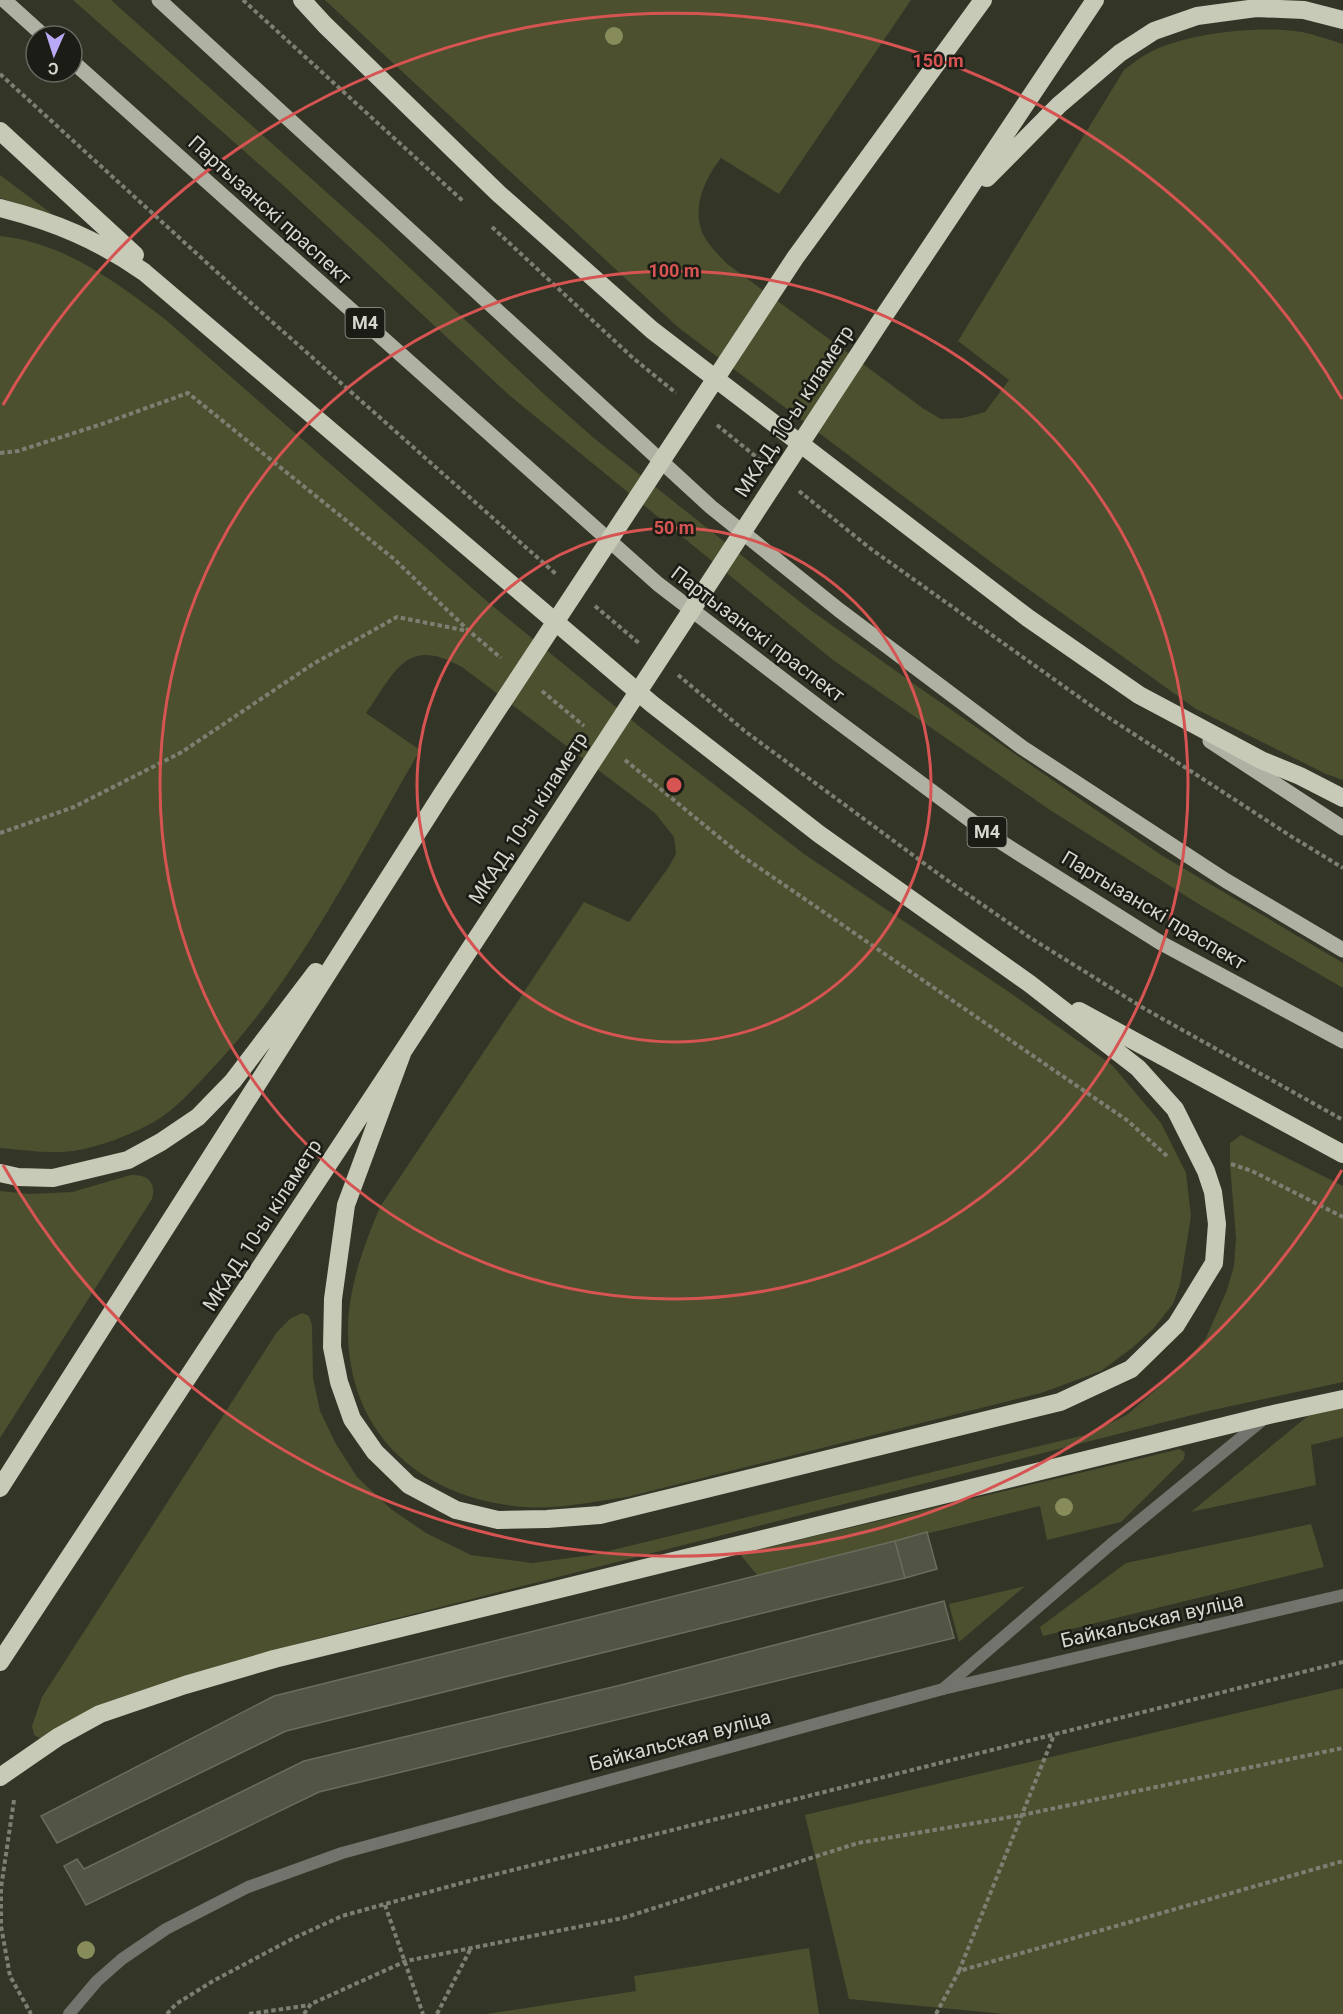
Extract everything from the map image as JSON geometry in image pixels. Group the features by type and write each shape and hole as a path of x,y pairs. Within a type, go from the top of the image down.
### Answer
{"highway":[{"path":"295,0 325,25"},
{"path":"302,0 498,193 652,330 1028,618 1139,695 1261,760 1300,776 1343,798"},
{"path":"0,1173 18,1177 53,1178 128,1160 161,1142 198,1117 233,1081 332,953 454,778 795,258 983,0"},
{"name":"МКАД, 10-ы кіламетр","path":"0,1662 404,1051 878,325 1095,0"},
{"path":"958,207 1059,105 1120,53 1154,31 1197,16 1256,8 1304,10 1343,20"},
{"path":"0,131 301,404"},
{"path":"0,208 33,216 62,227 112,251 144,272 652,704 819,834 1030,984 1138,1068 1175,1109 1206,1171 1213,1192 1217,1224 1214,1263 1176,1325 1131,1369 1060,1402 600,1515 498,1520 456,1510 409,1485 375,1452 352,1419 339,1382 332,1347 333,1299 346,1205 404,1051"},
{"path":"0,1488 442,794"},
{"path":"1030,984 1343,1154"},
{"path":"0,1777 58,1737 100,1714 274,1659 1269,1415 1343,1399"}],"main road":[{"path":"4,0 31,24"},
{"path":"159,0 711,507 830,602 1023,748 1225,880 1343,950"},
{"name":"Партызанскі праспект","path":"84,72 667,591 993,837 1161,944 1343,1041"},
{"path":"1139,695 1343,828"}],"street":[{"path":"943,1689 1110,1545 1269,1415"},
{"name":"Байкальская вуліца","path":"69,2014 97,1981 122,1959 166,1929 248,1887 342,1853 943,1689 1343,1595"}],"path":[{"path":"0,453 18,452 188,393 394,560 469,631 505,661"},
{"path":"0,833 74,807 182,752 313,664 397,617 469,631"},
{"path":"542,691 587,729"},
{"path":"624,759 742,856 1128,1121 1186,1173 1206,1171 1230,1164 1252,1171 1343,1217"},
{"path":"167,2014 176,2004 213,1981 292,1939 342,1916 465,1882 1343,1662"},
{"path":"936,2014 959,1971 1055,1734"},
{"path":"249,2014 311,2004 406,1961 623,1918 858,1844 1022,1815 1343,1748"},
{"path":"19,1762 0,1888 1,1926 10,1976 30,2014"},
{"path":"959,1971 1343,1861"},
{"path":"385,1905 423,2014"},
{"path":"437,2014 471,1948"},
{"path":"304,2014 311,2004"}],"green space":[{"path":"73,0 111,0 379,239 595,439 809,609 1161,855 1343,963 1343,988 1197,903 1050,810 833,660 509,395 285,187"},
{"path":"325,0 911,0 779,194 721,158 702,191 699,220 705,238 726,263 924,409 941,419 963,418 985,412 1009,380 958,341 1124,70 1162,47 1223,32 1285,30 1307,33 1343,44 1343,780 1326,774 1196,709 1003,571 679,328"},
{"path":"0,175 52,214 0,198"},
{"path":"0,236 46,247 89,266 166,320 489,603 645,731 804,854 1006,990 1112,1065 1161,1123 1186,1173 1191,1216 1180,1284 1173,1304 1153,1329 1101,1371 1041,1393 627,1497 570,1505 514,1506 479,1499 447,1488 418,1472 394,1451 375,1427 360,1398 351,1366 348,1330 354,1283 380,1207 584,902 629,922 676,854 674,837 655,813 462,667 443,658 427,655 415,657 394,672 366,713 420,750 299,958 242,1035 177,1104 162,1117 135,1131 104,1143 73,1151 46,1152 0,1148"},
{"path":"1241,1135 1343,1186 1343,1382 1208,1411 304,1642 167,1682 42,1739 34,1735 32,1726 42,1697 277,1332 291,1318 302,1313 309,1316 312,1325 313,1378 320,1411 336,1444 357,1477 391,1509 426,1533 471,1555 532,1563 592,1555 1089,1434 1128,1414 1175,1373 1206,1338 1227,1290 1234,1266 1236,1239 1230,1143"},
{"path":"131,1175 142,1176 149,1180 153,1188 152,1199 0,1438 0,1191 30,1194 72,1192"},
{"path":"1343,1408 1343,1437 1311,1445 1316,1485 1191,1512 1309,1415"},
{"path":"1180,1449 1185,1453 1184,1459 1121,1522 1047,1540 1040,1506 757,1575 740,1554"},
{"path":"1311,1524 1324,1567 1043,1636 1040,1627 1126,1563"},
{"path":"1025,1586 959,1642 949,1604"},
{"path":"1343,1688 1343,2014 1004,2014 849,1999 805,1815"},
{"path":"809,1948 819,2014 486,2014 636,1991 634,1976"}],"building":[{"path":"927,1532 937,1569 905,1578 895,1541"},
{"path":"895,1541 905,1578 286,1731 57,1843 41,1816 274,1696"},
{"path":"944,1601 954,1638 319,1792 86,1905 64,1866 77,1859 84,1869 304,1761 625,1684"}]}
